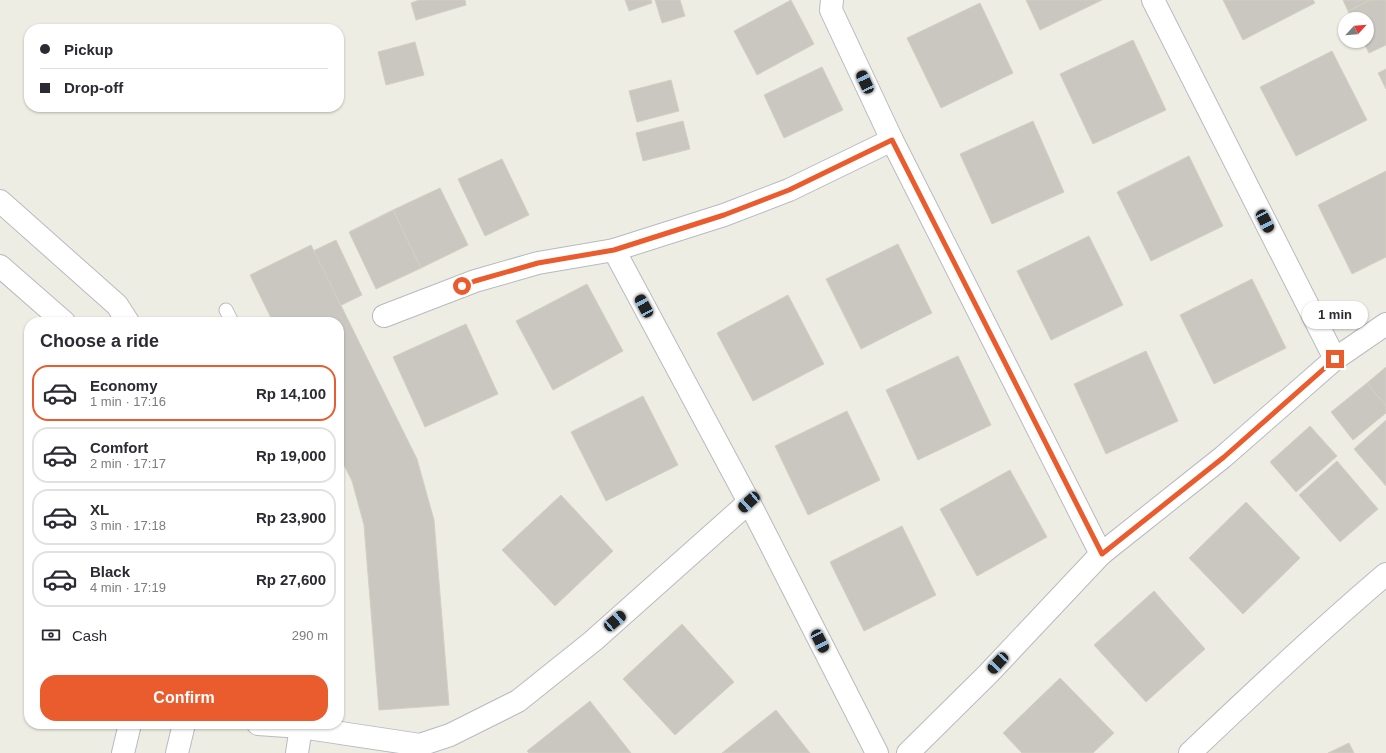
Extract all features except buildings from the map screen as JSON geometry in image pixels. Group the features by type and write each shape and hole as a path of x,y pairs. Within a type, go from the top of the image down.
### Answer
{"street":[{"path":"832,0 831,10 892,140 1102,554"},
{"path":"1153,0 1335,359"},
{"path":"384,316 475,281 531,265 614,250 724,215 789,190 892,140"},
{"path":"0,201 117,305 125,317"},
{"path":"614,250 749,502 877,753"},
{"path":"0,266 58,317"},
{"path":"908,753 988,674 1102,554 1224,457 1335,359 1386,324"},
{"path":"318,729 422,749 518,701 593,641 749,502"},
{"path":"1190,753 1265,682 1386,574"},
{"path":"123,753 129,729"},
{"path":"177,753 183,729"},
{"path":"297,753 301,729"}],"route":[{"path":"462,286 538,263 614,250 724,215 789,190 892,140 1102,554 1224,457 1335,359"}]}
